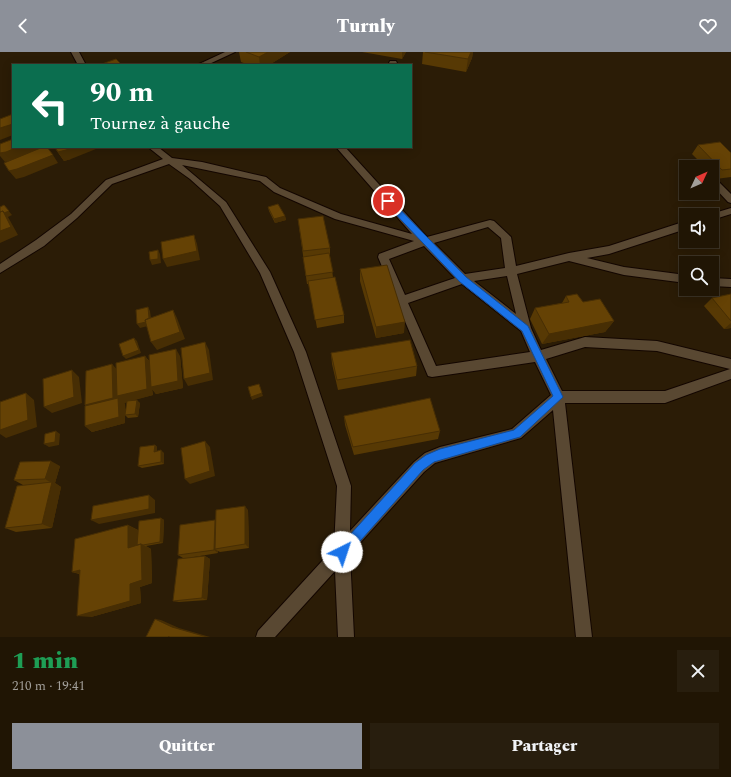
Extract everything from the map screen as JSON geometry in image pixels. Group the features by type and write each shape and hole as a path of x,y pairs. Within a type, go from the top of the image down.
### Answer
{"street":[{"path":"75,52 81,64"},
{"path":"202,64 231,52"},
{"path":"153,148 198,181 223,204 265,272 300,352 344,486 342,552 346,637"},
{"path":"341,148 378,191 463,279 525,328"},
{"path":"0,269 40,243 74,216 109,182 170,160 202,165 263,179 277,190 338,217 426,241"},
{"path":"719,187 731,200"},
{"path":"719,215 731,211"},
{"path":"584,637 558,397 538,356 525,328 511,271 506,236 490,223 426,241 383,257 432,372 538,356 585,342 657,346 731,364"},
{"path":"402,301 463,279 511,271 568,257 609,250 679,227"},
{"path":"568,257 624,271 679,278"},
{"path":"719,282 731,283"},
{"path":"264,637 419,467 430,458 516,434 558,397 664,397 731,374"}],"building":[{"path":"246,52 268,52 259,57"},
{"path":"425,52 471,52 468,59"},
{"path":"116,59 121,64 102,64"},
{"path":"12,114 12,124 0,128 0,119"},
{"path":"12,139 12,148 16,148 0,153 0,144"},
{"path":"720,142 731,153 731,169 722,170 719,167 719,160 712,160 698,145"},
{"path":"41,148 48,148 53,155 9,171 4,163"},
{"path":"56,148 71,148 66,150 58,152"},
{"path":"278,204 285,216 274,219 268,207"},
{"path":"4,205 9,211 4,213 3,211 0,212 0,207"},
{"path":"3,211 11,227 0,231 0,212"},
{"path":"323,216 330,248 303,251 298,219"},
{"path":"194,235 197,251 163,259 161,242"},
{"path":"158,250 158,259 150,260 149,252"},
{"path":"329,253 333,272 306,276 303,257"},
{"path":"387,265 405,322 376,327 360,269"},
{"path":"335,277 344,315 315,320 308,281"},
{"path":"577,294 583,302 600,299 614,321 549,334 535,308 569,302 566,296"},
{"path":"731,294 731,321 712,298"},
{"path":"148,307 149,318 145,320 146,322 137,324 136,310"},
{"path":"173,310 180,332 151,342 145,320"},
{"path":"134,338 139,350 123,356 119,344"},
{"path":"410,340 417,366 337,380 331,353"},
{"path":"205,342 210,373 184,379 181,348"},
{"path":"176,349 178,381 151,387 149,355"},
{"path":"145,356 147,389 117,396 116,363"},
{"path":"112,364 113,398 85,405 86,371"},
{"path":"72,370 74,397 44,407 43,379"},
{"path":"259,384 262,393 251,397 248,387"},
{"path":"26,393 28,420 0,430 0,402"},
{"path":"118,398 119,417 85,426 85,406"},
{"path":"430,398 440,431 353,447 344,416"},
{"path":"137,400 135,414 125,415 127,401"},
{"path":"56,431 55,442 44,444 45,434"},
{"path":"205,441 210,471 185,479 181,448"},
{"path":"155,445 154,452 161,450 161,462 138,466 140,447"},
{"path":"51,461 45,479 14,480 20,462"},
{"path":"52,482 42,524 5,528 17,486"},
{"path":"149,495 149,509 91,520 93,506"},
{"path":"245,506 245,544 215,549 216,510"},
{"path":"161,518 160,542 137,545 139,521"},
{"path":"215,520 214,550 178,555 180,525"},
{"path":"128,525 128,548 141,544 142,580 130,584 130,601 77,616 80,570 72,572 75,539"},
{"path":"205,556 202,598 173,601 178,559"},
{"path":"155,619 172,627 207,637 146,637"}],"route":[{"path":"342,552 381,507 419,467 430,458 516,434 558,397 525,328 463,279 388,201"}]}
